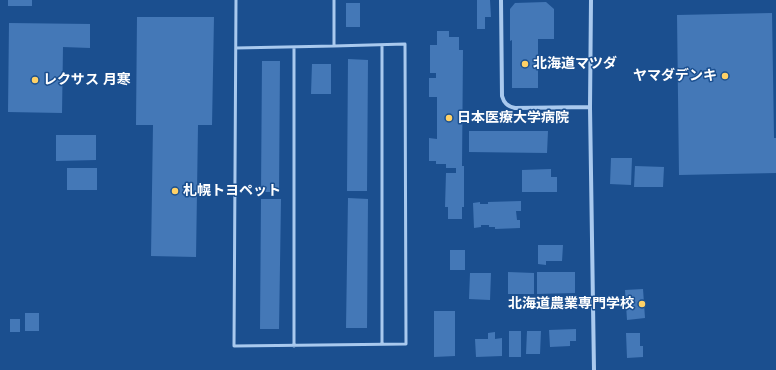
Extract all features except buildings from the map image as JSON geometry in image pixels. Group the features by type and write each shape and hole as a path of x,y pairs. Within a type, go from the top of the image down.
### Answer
{"street":[{"path":"501,0 502,96 504,102 508,106 515,108 590,107"},
{"path":"591,0 590,107 594,370"}],"lane":[{"path":"236,0 234,346 406,344 404,44 236,48"},
{"path":"334,0 334,46"},
{"path":"382,45 382,344"},
{"path":"294,47 294,346"}],"place":[{"name":"北海道マツダ","path":"525,64"},
{"name":"ヤマダデンキ","path":"725,76"},
{"name":"レクサス 月寒","path":"35,80"},
{"name":"日本医療大学病院","path":"449,118"},
{"name":"札幌トヨペット","path":"175,191"},
{"name":"北海道農業専門学校","path":"642,304"}]}
